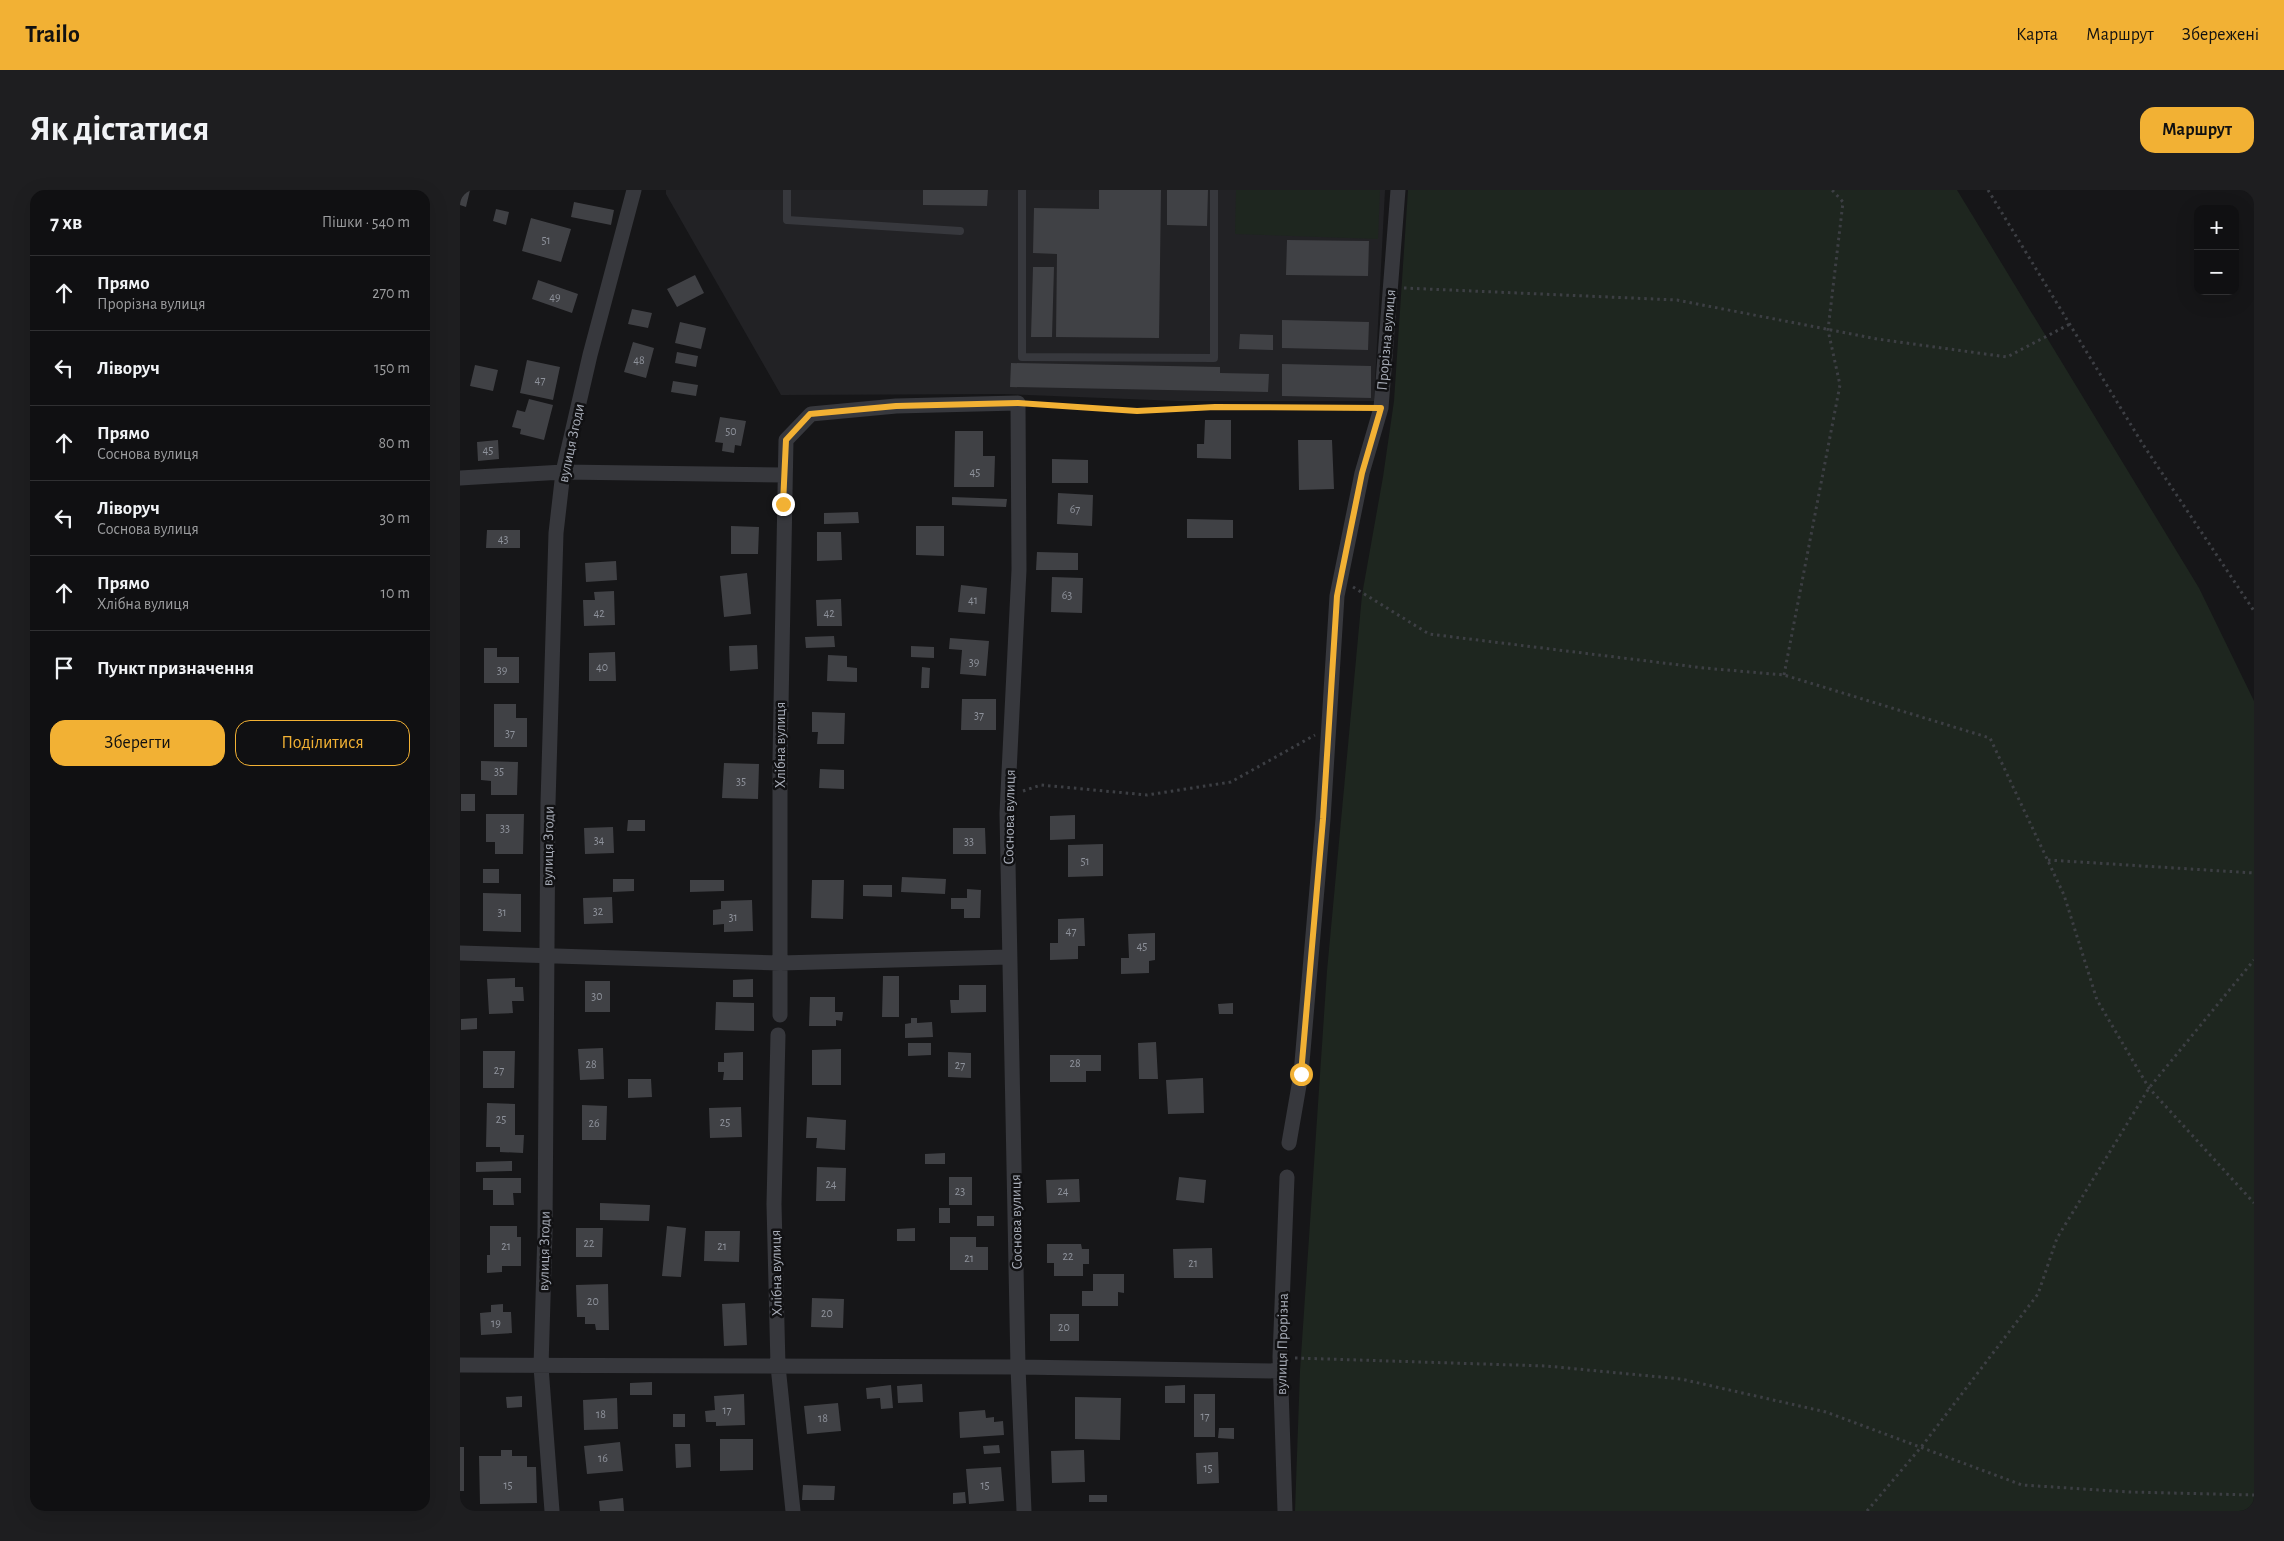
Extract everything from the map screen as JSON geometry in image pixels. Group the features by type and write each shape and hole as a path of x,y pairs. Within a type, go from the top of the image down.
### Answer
{"street":[{"name":"вулиця Згоди","path":"552,1511 541,1367 545,1231 548,803 556,533 563,472 590,355 634,190"},
{"name":"Прорізна вулиця","path":"1289,1143 1301,1074 1340,579 1362,473 1381,408 1398,190"},
{"path":"460,478 563,472 783,475 786,440 810,414 896,406 1018,403"},
{"name":"Соснова вулиця","path":"1018,403 1019,570 1008,795 1009,957 1015,1154 1018,1367 1024,1511"},
{"name":"Хлібна вулиця","path":"780,1015 783,475"},
{"path":"460,953 780,963 1009,957"},
{"name":"Хлібна вулиця","path":"778,1035 774,1204 778,1366 793,1511"},
{"name":"вулиця Прорізна","path":"1285,1511 1280,1364 1287,1177"},
{"path":"460,1365 541,1367 1018,1367 1280,1364"}],"lane":[{"path":"787,190 786,220 960,231"},
{"path":"1022,190 1022,357 1214,358 1214,190"}],"path":[{"path":"1784,675 1840,385 1828,330 1843,202 1832,190"},
{"path":"1988,190 2142,444 2254,611"},
{"path":"1390,287 1677,300 1877,339 2007,357 2070,324"},
{"path":"1018,403 1137,411 1215,407 1381,408"},
{"path":"1340,579 1429,634 1704,668 1784,675 1990,738 2064,895 2096,1000 2149,1088 2254,1203"},
{"path":"1008,795 1041,785 1146,795 1231,782 1329,727"},
{"path":"2047,860 2254,873"},
{"path":"1867,1511 1922,1446 2038,1294 2057,1238 2149,1088 2254,960"},
{"path":"1280,1364 1546,1366 1681,1378 1826,1412 2022,1484 2130,1492 2254,1495"}],"shaded area":[{"path":"666,190 1385,190 1374,401 1178,401 1003,394 781,395 666,194"},
{"path":"1236,190 1380,190 1378,239 1235,234"},
{"path":"1408,190 1957,190 2199,588 2254,701 2254,1511 1295,1511 1300,1371 1327,971 1362,595 1383,477 1394,401"}],"building":[{"path":"460,190 470,190 466,207 460,205"},
{"path":"923,190 988,190 987,206 923,205"},
{"path":"1099,190 1161,190 1159,338 1056,337 1057,254 1033,253 1034,208 1099,209"},
{"path":"1167,190 1208,190 1207,226 1167,225"},
{"path":"574,202 614,210 611,225 571,217"},
{"path":"496,209 509,212 506,225 493,221"},
{"path":"531,218 571,229 561,262 522,251"},
{"path":"1287,240 1369,241 1368,276 1286,275"},
{"path":"1033,267 1054,267 1052,337 1031,337"},
{"path":"695,275 704,293 677,307 667,289"},
{"path":"538,280 578,294 572,313 532,299"},
{"path":"632,309 652,313 648,328 628,324"},
{"path":"1282,320 1369,322 1368,350 1282,348"},
{"path":"680,322 706,328 701,349 675,343"},
{"path":"1240,334 1273,335 1273,350 1239,349"},
{"path":"633,342 654,348 646,378 624,372"},
{"path":"677,352 698,356 696,367 675,363"},
{"path":"527,360 560,367 553,400 520,393"},
{"path":"1011,363 1220,367 1220,373 1269,374 1268,392 1010,387"},
{"path":"1282,364 1371,366 1371,398 1282,396"},
{"path":"475,365 498,370 493,391 470,386"},
{"path":"673,381 698,385 696,396 671,392"},
{"path":"529,399 553,405 544,440 520,434 521,429 512,427 517,410 525,412"},
{"path":"720,417 746,421 741,446 735,445 734,453 722,451 723,443 715,442"},
{"path":"1205,420 1231,420 1231,459 1197,458 1197,444 1204,444"},
{"path":"955,431 983,431 983,456 995,456 994,487 954,487"},
{"path":"498,440 499,459 478,461 477,442"},
{"path":"1298,440 1332,440 1334,489 1299,490"},
{"path":"1052,459 1088,460 1088,483 1052,483"},
{"path":"1058,493 1093,495 1092,526 1057,524"},
{"path":"952,497 1007,499 1006,507 952,505"},
{"path":"858,512 859,523 824,524 824,513"},
{"path":"1187,519 1233,520 1233,538 1187,538"},
{"path":"731,526 759,527 758,554 731,554"},
{"path":"916,526 944,526 944,556 916,555"},
{"path":"487,530 520,530 520,548 486,548"},
{"path":"817,532 841,532 842,560 817,561"},
{"path":"1037,552 1078,553 1078,570 1036,570"},
{"path":"616,561 617,580 586,582 585,563"},
{"path":"747,573 751,614 724,617 720,576"},
{"path":"1052,577 1083,578 1082,613 1051,612"},
{"path":"961,585 987,588 985,614 958,612"},
{"path":"614,591 615,625 584,626 583,600 595,600 594,592"},
{"path":"841,599 842,626 817,626 816,600"},
{"path":"834,636 835,647 806,648 805,637"},
{"path":"950,638 989,641 986,676 960,674 962,650 949,649"},
{"path":"757,645 758,669 730,671 729,646"},
{"path":"911,646 934,647 934,658 911,657"},
{"path":"484,648 497,648 497,657 519,657 519,683 484,683"},
{"path":"615,652 616,681 589,681 589,653"},
{"path":"828,655 847,656 847,667 857,668 857,682 827,681"},
{"path":"922,667 930,668 929,688 921,688"},
{"path":"962,699 996,699 996,730 961,730"},
{"path":"494,704 516,704 516,718 527,718 527,747 494,747"},
{"path":"812,712 845,713 844,744 817,744 818,732 812,732"},
{"path":"481,761 518,762 517,795 491,795 491,781 481,780"},
{"path":"724,763 759,764 758,799 722,798"},
{"path":"820,769 844,770 844,789 819,788"},
{"path":"461,794 475,794 475,811 461,811"},
{"path":"486,814 524,814 523,854 495,854 495,842 486,842"},
{"path":"1075,815 1075,839 1050,840 1050,816"},
{"path":"628,820 645,820 645,831 627,831"},
{"path":"613,827 614,853 585,854 584,828"},
{"path":"953,828 985,828 986,854 953,854"},
{"path":"1103,844 1103,876 1068,877 1068,845"},
{"path":"483,869 499,869 499,883 483,883"},
{"path":"902,877 946,879 945,894 901,892"},
{"path":"613,879 634,879 634,891 613,892"},
{"path":"690,880 724,880 724,891 690,892"},
{"path":"812,880 844,880 843,919 811,918"},
{"path":"863,885 892,885 892,897 863,896"},
{"path":"967,889 981,890 980,918 964,918 964,909 951,909 951,898 967,898"},
{"path":"483,893 521,894 521,932 483,931"},
{"path":"612,897 613,923 584,924 583,898"},
{"path":"752,900 753,931 724,932 724,924 713,925 713,910 721,909 721,901"},
{"path":"1084,918 1085,946 1078,946 1078,959 1050,960 1050,943 1058,943 1058,919"},
{"path":"1155,933 1155,960 1149,961 1149,973 1121,974 1121,958 1129,958 1128,934"},
{"path":"883,976 899,976 899,1017 882,1017"},
{"path":"515,978 515,987 523,987 524,1001 512,1001 513,1013 489,1014 487,979"},
{"path":"753,979 753,997 733,997 733,980"},
{"path":"585,981 610,981 610,1012 585,1012"},
{"path":"959,985 986,985 986,1012 951,1013 950,1000 959,1000"},
{"path":"810,997 835,997 835,1012 843,1012 842,1021 836,1020 836,1026 809,1026"},
{"path":"716,1002 754,1003 754,1031 715,1030"},
{"path":"1233,1003 1233,1014 1219,1014 1218,1004"},
{"path":"477,1018 477,1029 461,1030 461,1019"},
{"path":"911,1018 917,1018 917,1023 932,1022 933,1037 905,1038 905,1024 911,1023"},
{"path":"1156,1042 1158,1079 1139,1079 1138,1043"},
{"path":"908,1043 931,1043 931,1055 908,1056"},
{"path":"603,1048 604,1079 580,1080 578,1049"},
{"path":"841,1049 841,1085 812,1085 812,1050"},
{"path":"483,1051 515,1051 514,1088 483,1088"},
{"path":"743,1052 743,1080 723,1080 724,1072 718,1072 718,1062 724,1062 724,1053"},
{"path":"948,1052 971,1053 971,1078 948,1077"},
{"path":"1050,1055 1101,1055 1101,1071 1086,1071 1086,1082 1050,1082"},
{"path":"1203,1078 1204,1113 1168,1114 1166,1080"},
{"path":"628,1079 651,1079 652,1097 628,1098"},
{"path":"487,1103 515,1104 515,1135 524,1135 523,1153 500,1152 500,1147 486,1147"},
{"path":"582,1105 607,1106 606,1140 582,1140"},
{"path":"741,1107 742,1137 710,1138 709,1108"},
{"path":"807,1117 846,1120 845,1150 816,1148 817,1138 806,1138"},
{"path":"945,1153 945,1164 925,1164 925,1154"},
{"path":"512,1161 512,1171 476,1172 476,1162"},
{"path":"817,1167 846,1168 845,1201 816,1201"},
{"path":"949,1177 972,1177 972,1205 949,1205"},
{"path":"1179,1177 1206,1180 1204,1203 1176,1200"},
{"path":"483,1178 521,1178 521,1193 513,1193 514,1205 493,1205 493,1190 483,1190"},
{"path":"1079,1179 1080,1202 1047,1203 1046,1180"},
{"path":"600,1203 650,1205 649,1221 600,1220"},
{"path":"939,1208 950,1208 950,1223 939,1223"},
{"path":"977,1216 994,1216 994,1226 977,1226"},
{"path":"490,1226 517,1226 517,1237 521,1237 521,1266 502,1266 502,1272 487,1273 487,1255 490,1255"},
{"path":"667,1226 686,1228 681,1277 662,1276"},
{"path":"576,1228 603,1228 602,1257 576,1257"},
{"path":"915,1228 915,1241 897,1241 897,1229"},
{"path":"705,1231 740,1231 739,1262 704,1261"},
{"path":"950,1237 976,1237 976,1247 988,1247 988,1270 950,1270"},
{"path":"1047,1244 1081,1244 1082,1249 1089,1249 1089,1264 1083,1264 1083,1276 1054,1276 1054,1263 1047,1263"},
{"path":"1212,1248 1213,1278 1174,1278 1173,1249"},
{"path":"1093,1274 1124,1274 1124,1293 1118,1292 1118,1306 1082,1306 1082,1291 1093,1291"},
{"path":"608,1284 609,1330 596,1330 595,1324 585,1324 585,1317 577,1317 576,1285"},
{"path":"812,1298 844,1299 843,1328 811,1327"},
{"path":"745,1303 747,1345 724,1346 722,1304"},
{"path":"503,1304 503,1312 511,1312 512,1333 481,1335 480,1313 491,1312 491,1305"},
{"path":"1050,1314 1079,1314 1079,1341 1050,1341"},
{"path":"652,1382 652,1395 630,1395 630,1383"},
{"path":"922,1384 923,1402 898,1403 897,1386"},
{"path":"891,1385 893,1408 881,1409 880,1398 867,1399 866,1388"},
{"path":"1185,1385 1185,1403 1165,1403 1165,1386"},
{"path":"744,1394 745,1425 716,1426 716,1422 706,1422 705,1411 715,1410 714,1396"},
{"path":"1194,1394 1215,1394 1215,1437 1194,1437"},
{"path":"522,1396 522,1407 507,1408 506,1397"},
{"path":"1075,1397 1121,1398 1120,1440 1075,1439"},
{"path":"617,1398 618,1429 584,1430 583,1400"},
{"path":"838,1403 841,1431 807,1434 804,1406"},
{"path":"985,1410 986,1418 994,1417 994,1422 1003,1421 1004,1435 960,1438 959,1412"},
{"path":"673,1414 685,1414 685,1427 673,1427"},
{"path":"1219,1428 1234,1428 1234,1439 1218,1438"},
{"path":"720,1439 753,1439 753,1470 720,1471"},
{"path":"620,1442 623,1471 587,1474 584,1446"},
{"path":"675,1444 690,1444 691,1467 676,1468"},
{"path":"999,1445 1000,1453 984,1454 983,1446"},
{"path":"460,1447 464,1447 464,1491 460,1491"},
{"path":"501,1450 512,1450 512,1456 527,1456 527,1467 536,1467 537,1503 480,1504 479,1456 501,1456"},
{"path":"1084,1450 1085,1482 1052,1483 1051,1451"},
{"path":"1218,1452 1219,1483 1197,1484 1196,1453"},
{"path":"1001,1467 1004,1501 969,1504 966,1469"},
{"path":"803,1485 835,1486 834,1500 802,1500"},
{"path":"965,1492 966,1503 953,1504 953,1493"},
{"path":"1089,1495 1107,1495 1107,1502 1089,1502"},
{"path":"623,1498 624,1511 600,1511 599,1501"}],"route":[{"path":"783,504 786,440 810,414 896,406 1018,403 1137,411 1215,407 1381,408 1362,473 1337,596 1323,819 1301,1074"}]}
